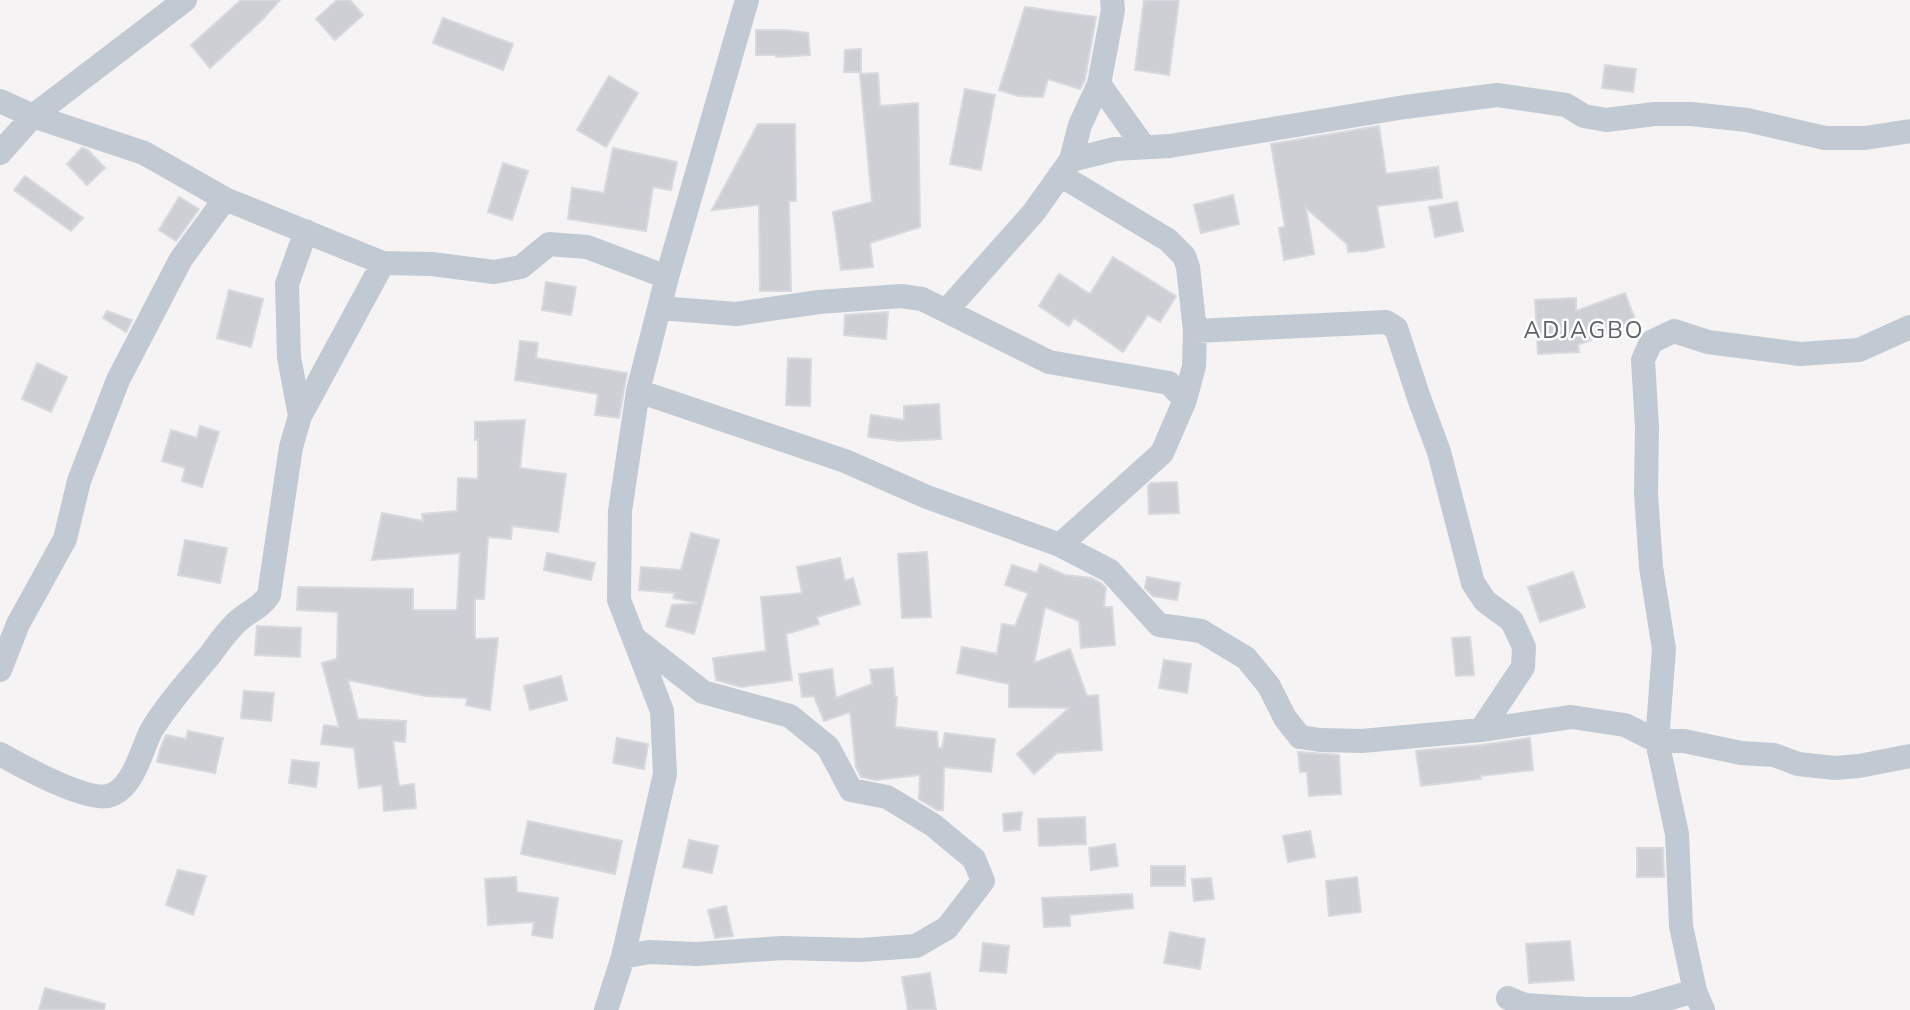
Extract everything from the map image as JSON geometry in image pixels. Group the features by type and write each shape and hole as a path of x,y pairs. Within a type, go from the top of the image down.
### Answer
{"street":[{"path":"0,153 33,116 185,0"},
{"path":"606,1010 623,957 665,774 662,711 619,600 620,511 638,390 667,276 747,0"},
{"path":"946,311 1034,212 1065,168 1098,84 1113,10 1112,0"},
{"path":"1098,84 1144,146"},
{"path":"1065,168 1115,149 1170,146 1405,107 1497,95 1566,104 1584,116 1606,120 1655,114 1691,114 1747,120 1825,138 1865,138 1910,131"},
{"path":"0,101 33,116 144,153 225,199 383,262 432,264 494,272 521,267 549,244 587,247 667,276"},
{"path":"1060,545 1162,453 1185,400 1194,366 1195,331 1188,267 1184,256 1168,240 1065,168"},
{"path":"0,670 18,624 65,539 79,481 118,380 181,259 225,199"},
{"path":"300,416 289,357 288,284 306,231"},
{"path":"0,754 31,771 88,794 107,796 120,791 132,775 152,731 172,702 237,622 262,605 269,595 291,447 300,416 383,262"},
{"path":"659,308 736,314 819,302 901,296 922,299 1049,362 1169,383 1185,400"},
{"path":"1195,331 1386,322 1396,328 1440,452 1473,583 1485,601 1513,621 1524,647 1523,667 1481,730"},
{"path":"1508,998 1525,1005 1586,1009 1632,1009 1699,1000 1681,926 1677,834 1657,741 1664,649 1651,567 1646,494 1647,427 1643,360 1651,342 1674,331 1708,342 1800,354 1859,350 1910,327"},
{"path":"638,390 845,461 927,497 1060,545 1110,571 1159,625 1201,631 1246,658 1269,686 1285,718 1300,737 1362,741 1481,730 1572,717 1625,725 1657,741 1684,741 1741,753 1774,755 1798,764 1835,768 1910,756"},
{"path":"623,957 649,953 696,954 782,948 860,950 916,946 947,928 983,881 974,859 933,825 887,797 850,790 828,747 790,716 703,692 633,638"}],"building":[{"path":"241,0 280,0 210,68 191,45"},
{"path":"337,0 350,0 363,15 335,40 316,19"},
{"path":"1144,0 1179,0 1169,75 1135,70"},
{"path":"1025,7 1096,17 1085,79 1080,89 1048,79 1043,97 1018,96 999,90"},
{"path":"443,18 513,44 503,70 433,43"},
{"path":"756,30 808,33 810,55 756,55"},
{"path":"861,49 861,72 844,72 845,50"},
{"path":"1605,65 1636,69 1633,92 1602,88"},
{"path":"878,73 880,106 918,103 920,227 870,243 873,267 841,270 833,212 872,202 860,74"},
{"path":"609,76 638,93 606,147 577,130"},
{"path":"965,89 995,95 981,170 950,164"},
{"path":"758,124 795,124 796,201 789,201 791,291 760,291 759,205 712,210"},
{"path":"1379,126 1386,174 1438,167 1442,198 1377,206 1384,247 1366,251 1348,252 1347,244 1306,208 1314,254 1284,260 1279,228 1285,227 1271,144"},
{"path":"82,148 88,150 105,168 87,185 67,164"},
{"path":"613,148 677,162 671,190 653,187 646,231 568,219 572,188 604,193"},
{"path":"503,163 528,171 512,220 488,212"},
{"path":"25,176 83,218 71,231 14,190"},
{"path":"1233,195 1239,224 1201,233 1194,205"},
{"path":"179,197 199,209 176,241 159,230"},
{"path":"1457,202 1463,231 1435,237 1429,207"},
{"path":"1113,257 1176,296 1160,322 1148,315 1123,352 1074,318 1069,326 1039,306 1059,274 1090,294"},
{"path":"546,282 576,287 571,315 542,310"},
{"path":"229,290 263,299 251,347 217,338"},
{"path":"1625,293 1636,322 1578,345 1579,352 1538,354 1535,300 1576,298 1576,311"},
{"path":"107,311 132,320 126,332 103,318"},
{"path":"888,312 886,339 844,335 845,315"},
{"path":"520,341 538,343 536,358 627,373 619,418 595,415 598,394 515,380"},
{"path":"788,358 811,359 810,406 786,405"},
{"path":"37,363 67,377 51,412 22,399"},
{"path":"939,404 941,439 900,441 868,437 871,415 904,420 904,406"},
{"path":"525,420 520,468 566,474 558,532 512,526 511,539 488,537 484,599 475,599 475,639 498,638 490,710 466,705 467,698 426,696 348,680 358,719 406,721 405,742 393,741 399,786 414,784 416,808 384,811 382,785 359,788 354,748 321,744 324,725 339,727 322,663 337,659 338,612 297,610 298,587 413,589 413,610 457,610 460,553 372,560 382,513 423,521 422,514 457,511 458,478 478,479 478,439 475,440 475,422"},
{"path":"200,426 219,432 202,487 182,481 185,468 162,461 171,430 197,438"},
{"path":"1177,482 1179,513 1149,514 1148,486 1151,483"},
{"path":"691,533 719,540 694,634 666,626 672,605 698,603 673,598 675,593 639,590 641,567 681,570"},
{"path":"185,540 227,548 220,583 178,575"},
{"path":"927,552 931,617 902,618 898,554"},
{"path":"547,553 595,563 591,580 544,570"},
{"path":"840,558 845,581 853,578 860,604 817,617 819,624 786,634 792,680 741,687 716,680 713,658 766,651 761,597 802,593 797,567"},
{"path":"1040,564 1065,575 1091,578 1106,588 1104,607 1112,607 1115,645 1081,648 1079,621 1045,607 1034,663 1070,649 1087,696 1098,695 1102,750 1057,753 1034,774 1017,754 1069,708 1009,707 1009,684 957,673 962,647 997,654 1002,624 1015,626 1028,593 1005,585 1012,565 1037,573"},
{"path":"1573,572 1585,607 1540,622 1528,587"},
{"path":"1147,577 1180,583 1177,600 1153,596 1145,588"},
{"path":"257,626 301,628 300,657 255,655"},
{"path":"1470,637 1474,675 1456,676 1452,638"},
{"path":"1164,660 1191,664 1187,693 1159,688"},
{"path":"893,668 897,697 895,727 937,732 938,748 942,748 945,733 995,739 991,772 944,767 943,810 937,810 919,799 920,775 876,780 861,777 856,767 850,712 824,721 814,696 802,697 799,674 832,669 836,698 872,684 870,670"},
{"path":"561,676 567,700 530,710 524,686"},
{"path":"244,691 274,693 271,721 241,718"},
{"path":"188,731 223,738 215,773 157,762 166,735 186,739"},
{"path":"617,738 648,744 644,769 613,763"},
{"path":"1530,738 1533,770 1421,786 1416,751"},
{"path":"1298,752 1339,755 1341,794 1309,796 1307,772 1300,772"},
{"path":"292,760 319,763 316,787 289,783"},
{"path":"1022,812 1020,830 1004,831 1003,814"},
{"path":"1085,817 1086,844 1039,846 1038,819"},
{"path":"528,821 622,841 615,874 521,854"},
{"path":"1310,831 1315,857 1288,862 1283,836"},
{"path":"689,840 718,846 712,873 683,867"},
{"path":"1115,844 1118,866 1091,870 1089,848"},
{"path":"1637,848 1663,848 1664,877 1637,877"},
{"path":"1151,866 1185,866 1185,886 1151,886"},
{"path":"178,870 206,876 193,915 166,905"},
{"path":"516,877 517,892 558,898 552,938 532,935 534,922 488,925 485,879"},
{"path":"1357,877 1361,912 1329,916 1326,881"},
{"path":"1211,878 1214,899 1194,901 1192,879"},
{"path":"1132,894 1133,908 1070,915 1070,926 1044,927 1042,898"},
{"path":"726,906 733,936 715,938 708,910"},
{"path":"1170,932 1205,939 1200,969 1164,963"},
{"path":"1570,941 1574,980 1529,983 1526,944"},
{"path":"983,943 1009,946 1006,973 980,971"},
{"path":"930,973 936,1010 908,1010 902,977"},
{"path":"45,988 105,1004 104,1010 39,1010"}],"district":[{"name":"ADJAGBO","path":"1584,330"}]}
